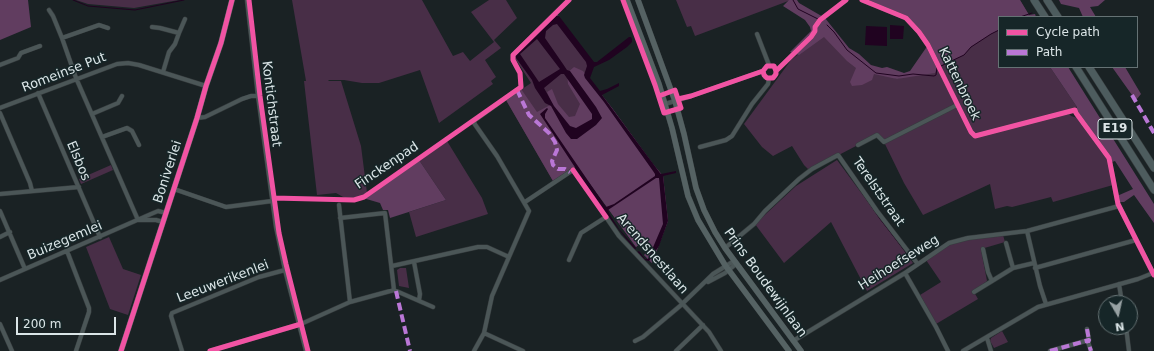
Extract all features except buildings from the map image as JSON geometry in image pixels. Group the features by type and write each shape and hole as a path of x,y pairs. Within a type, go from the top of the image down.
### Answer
{"highway":[{"path":"1034,0 1044,16"},
{"path":"1047,0 1057,16"},
{"name":"E19","path":"1077,68 1154,190"},
{"name":"E19","path":"1090,68 1154,168"}],"main road":[{"name":"Boniverlei","path":"121,351 198,118 206,86 221,44 232,0"},
{"name":"Prins Boudewijnlaan","path":"627,0 664,104 688,196 698,220 727,268 789,351"},
{"name":"Prins Boudewijnlaan","path":"638,0 676,100 696,188 704,210 725,248 801,351"}],"street":[{"name":"Kontichstraat","path":"247,0 272,201 285,270 306,351"},
{"path":"474,351 484,333 491,300 529,213 497,156 474,123 475,120 521,87 520,74 513,60 513,55 569,0"},
{"path":"700,147 726,140 732,136 752,104 768,84 769,79 775,76 776,71 811,37 815,31 814,27 820,20 846,0"},
{"name":"Kattenbroek","path":"862,0 908,19 923,36 970,132 975,136 1074,112 1109,158 1112,167 1116,198 1119,206"},
{"path":"49,10 62,38 76,78 138,220"},
{"path":"163,72 169,52 175,44 185,19"},
{"path":"62,38 99,25 108,28"},
{"path":"152,27 179,33"},
{"path":"756,34 769,65 774,66 776,71"},
{"path":"0,65 18,58 20,53 40,46"},
{"name":"Romeinse Put","path":"0,108 76,78 117,64 128,63 139,65 206,86"},
{"path":"664,104 763,71 765,67 769,65"},
{"path":"763,71 765,77 769,79"},
{"name":"Elsbos","path":"38,93 100,236"},
{"path":"92,114 118,103 122,96"},
{"path":"198,118 205,117 251,96 258,96"},
{"path":"858,145 877,134 884,142 957,105"},
{"path":"0,114 30,183 32,191"},
{"path":"102,137 127,128 132,131 139,145"},
{"name":"Terelststraat","path":"725,248 754,224 765,211 799,179 812,169 838,155 877,211 918,263"},
{"path":"524,202 573,170"},
{"path":"0,194 78,187"},
{"path":"174,189 226,207 272,201"},
{"path":"339,205 350,302"},
{"path":"963,351 1038,307 1154,274 1119,206"},
{"name":"Heihoefseweg","path":"794,341 905,273 949,243 960,239 1027,231 1119,206"},
{"path":"0,211 25,269"},
{"name":"Buizegemlei","path":"0,280 158,211 166,213"},
{"path":"340,218 385,214 394,290"},
{"name":"Arendsnestlaan","path":"569,260 581,233 606,217 619,236 703,325 721,351"},
{"name":"Buizegemlei","path":"138,220 156,220 163,222"},
{"path":"1027,231 1046,304"},
{"path":"0,237 10,232"},
{"path":"974,292 1013,268 1035,265 1136,240"},
{"path":"1006,243 1013,268"},
{"path":"392,266 484,247 509,257"},
{"path":"983,249 988,272 992,281"},
{"path":"67,251 89,308 76,351"},
{"path":"414,262 420,294 419,300"},
{"path":"635,342 682,304 713,274 727,268 735,262"},
{"name":"Leeuwerikenlei","path":"182,351 171,316 172,313 259,277 285,270"},
{"path":"905,273 934,323 948,351"},
{"path":"1119,284 1121,295"},
{"path":"210,351 222,349 299,324 350,302 394,290 433,307"},
{"path":"0,324 12,351"},
{"path":"676,351 703,325"},
{"path":"1087,329 1088,342 1091,351"},
{"path":"484,333 523,351"},
{"path":"1127,335 1130,351"},
{"path":"987,338 991,351"},
{"path":"1050,351 1089,340"}],"shaded area":[{"path":"0,0 28,0 31,27 0,40"},
{"path":"76,0 179,0 134,8 88,4"},
{"path":"292,0 422,0 453,56 463,52 470,61 494,42 471,12 489,0 506,0 517,18 494,40 501,48 485,60 496,77 491,81 493,84 439,123 420,70 379,83 328,80 341,81 361,146 367,193 353,199 345,198 336,193 317,195 304,81 306,81"},
{"path":"676,0 791,0 695,36 691,26 687,27"},
{"path":"789,0 797,0 799,3 825,18 849,48 859,54 871,65 882,68 887,67 904,73 910,71 928,45 908,19 862,0 1020,0 1029,15 1035,14 1036,16 998,16 998,30 971,47 964,55 938,67 935,73 897,79 874,74 872,80 862,85 852,86 850,82 856,68 847,61 824,37 799,55 790,52 811,31 805,20 783,6"},
{"path":"1020,0 1029,15 1014,16 1000,16"},
{"path":"1059,0 1105,0 1098,6 1090,7 1095,16 1083,16 1079,8 1061,4"},
{"path":"556,12 592,67 585,73 663,176 668,221 652,263 644,255 653,247 645,239 636,247 577,166 553,181 506,100 531,83 516,60 513,60 512,58"},
{"path":"555,16 559,16 594,62 597,62 631,37 632,42 627,47 609,60 594,67 590,78 600,91 619,83 619,86 602,95 660,173 676,171 676,173 663,176 668,221 659,246 649,261 644,260 637,252 639,251 645,259 648,259 663,224 659,178 656,178 608,210 619,229 636,248 635,250 601,207 540,114 547,108 548,109 545,114 545,118 606,207 614,204 655,176 604,102 585,78 584,75 587,66 586,62 557,24 553,25 546,31 545,38 567,70 570,71 596,107 602,118 596,125 577,139 571,139 551,106 545,103 535,88 532,80 516,58 516,54","holes":["537,39 560,69 539,82 520,54","561,74 564,74 592,114 592,119 576,128 570,126 554,106 544,88"]},
{"path":"998,18 998,68 1051,68 1077,107 1067,111 1071,116 1078,118 1108,158 1113,185 1053,202 1051,197 1012,207 1007,206 995,209 990,184 923,215 904,183 884,142 877,135 812,169 808,169 792,146 773,156 762,147 744,124 791,60 824,34 846,58 897,79 938,67"},
{"path":"890,25 904,26 903,39 890,39"},
{"path":"866,26 887,27 887,46 865,45"},
{"path":"574,67 583,71 663,176 668,221 652,263 644,255 653,247 645,239 636,247 577,166 553,181 506,100 521,89 537,112 552,104 547,92 552,89 558,104 569,117 575,116 580,104 568,84 567,73"},
{"path":"1051,68 1069,68 1154,204 1154,223 1134,195 1124,202 1120,202 1117,196 1133,189 1115,161 1112,162 1104,148 1076,110 1077,107"},
{"path":"1113,68 1126,68 1141,94 1136,100"},
{"path":"447,141 482,198 488,214 416,237 409,212 446,200 419,160"},
{"path":"419,160 446,200 390,218 388,210 383,210 380,203 363,198"},
{"path":"837,160 913,263 867,291 831,222 784,263 755,224 796,186"},
{"path":"111,165 113,170 81,184 79,179"},
{"path":"1003,235 1005,242 981,249 987,281 974,292 978,299 936,324 920,295 941,282 926,260 950,244 960,240"},
{"path":"109,237 123,269 141,275 128,315 110,309 86,247"},
{"path":"400,268 406,268 409,288 399,286 397,270"},
{"path":"1002,331 1008,342 994,348 990,341 991,338"}],"waterway":[{"path":"73,0 88,6 135,10 184,0"},
{"path":"793,0 798,9 818,19"},
{"path":"1023,16 1032,13"},
{"path":"827,25 847,50 876,73 899,76 913,74 934,76 936,75 937,67"},
{"path":"941,66 964,55 971,47 998,30"},
{"path":"850,175 880,219 912,260"}],"marked path":[{"path":"517,90 529,115 549,133 555,142 557,150 552,161 553,165 558,169 565,169 570,172"},
{"path":"1132,95 1154,133"},
{"path":"396,291 410,351"},
{"path":"1087,329 1089,340"},
{"path":"1050,351 1089,340 1088,342 1091,351"}],"cycle path":[{"path":"121,351 221,43 232,0"},
{"path":"249,0 260,96 279,233 308,351"},
{"name":"Finckenpad","path":"274,198 354,200 364,197 521,87 520,73 513,60 513,55 569,0"},
{"path":"623,0 664,113 681,108 675,90 659,96"},
{"path":"763,71 767,78 773,78 776,71 811,37 820,20 846,0"},
{"path":"862,0 906,18 919,32 928,45 971,132 975,136 1075,110 1109,158 1118,204 1154,275"},
{"path":"678,99 691,96 763,71 767,66 774,66 776,71"},
{"path":"573,170 606,217"},
{"path":"210,351 301,324"}]}
